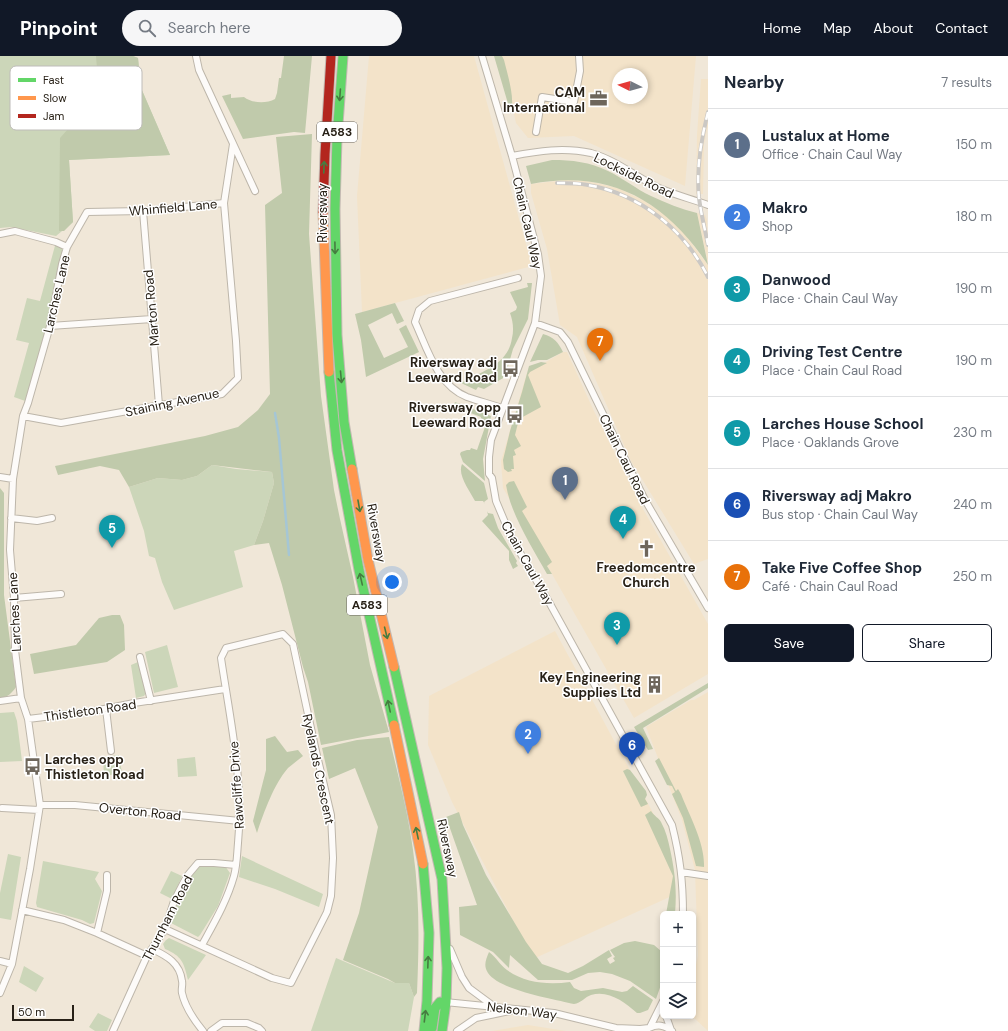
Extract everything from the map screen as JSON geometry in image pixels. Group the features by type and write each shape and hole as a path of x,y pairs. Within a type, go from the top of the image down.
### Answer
{"highway":[{"name":"Riversway","path":"331,56 323,206 329,384 337,450 359,570 423,858 429,933 427,1001 424,1031"},
{"name":"Riversway","path":"343,56 337,138 335,209 337,334 344,422 368,560 402,700 442,879 447,968 443,1002 442,1031"},
{"name":"A583","path":"432,1031 435,1008 443,1002"}],"street":[{"path":"196,56 199,70 255,191"},
{"name":"Chain Caul Way","path":"482,56 512,156 538,254 541,276 535,323 491,440 488,474 492,478 496,501 512,539 549,602 672,825 679,855 683,911"},
{"path":"536,132 542,97 574,102 580,71 579,56"},
{"name":"Whinfield Lane","path":"87,212 143,211 224,203 233,144"},
{"name":"Lockside Road","path":"512,156 544,150 565,150 591,154 621,165 642,179 670,193 708,205"},
{"name":"Staining Avenue","path":"23,416 61,423 222,394 238,378 224,203"},
{"name":"Marton Road","path":"143,211 159,405"},
{"name":"Larches Lane","path":"0,993 12,964 40,807 28,719 21,698 15,650 14,598 10,550 13,479 23,416 50,326 62,264 67,247 87,212"},
{"path":"0,234 15,231 56,242 67,247"},
{"path":"502,408 466,397 450,387 440,375 415,322 419,310 430,301 518,278"},
{"path":"50,326 152,319"},
{"name":"Chain Caul Road","path":"535,323 560,332 568,342 645,500 708,608"},
{"path":"0,477 13,479"},
{"path":"11,518 37,521 52,518"},
{"path":"14,598 61,594"},
{"name":"Ryelands Crescent","path":"165,929 272,978 291,984 323,922 331,896 333,858 331,815 293,644 283,634 226,648 221,658 225,690"},
{"name":"Thistleton Road","path":"140,657 151,701"},
{"name":"Thistleton Road","path":"28,719 106,709 225,690"},
{"name":"Rawcliffe Drive","path":"202,945 228,894 236,865 240,821 238,773 225,690"},
{"path":"0,701 21,698"},
{"path":"106,709 111,751"},
{"name":"Overton Road","path":"2,808 75,805 240,821"},
{"name":"Thurnham Road","path":"113,1031 147,956 165,929 174,901 187,876 198,863 236,865"},
{"path":"681,872 708,876"},
{"path":"97,933 107,892 107,875"},
{"path":"22,910 64,920 97,933 147,956"},
{"path":"446,936 452,957 469,988 494,1006"},
{"path":"152,949 167,956 176,964 181,975 182,993 188,1008 196,1023 203,1031"},
{"path":"0,961 12,964"},
{"name":"Nelson Way","path":"427,1001 494,1006 554,1013 618,1029 649,1029 656,1025 661,1025 671,1031"},
{"path":"649,1029 660,1007"},
{"path":"457,1031 476,1018 515,1009"},
{"path":"667,1019 671,1031"},
{"path":"211,1031 222,1023 247,1022 262,1031"}],"shaded area":[{"path":"369,56 474,56 532,266 362,312 357,196"},
{"path":"501,56 696,56 685,186 574,136 528,138 516,123"},
{"path":"701,79 708,79 708,126 704,144 703,194 696,194 697,135"},
{"path":"565,180 585,181 618,188 643,200 660,211 681,229 708,265 708,559 694,564 631,461 577,337 560,325 547,249 531,193 531,184"},
{"path":"697,213 705,215 707,220 708,263"},
{"path":"563,352 567,352 593,409 643,509 708,624 708,674 634,718 503,488 501,461 527,373"},
{"path":"555,631 659,824 673,870 674,895 533,959 452,802 428,745 429,696"},
{"path":"708,692 708,1031 695,1019 696,964 698,956 695,870 682,820 646,727 691,700 694,700"},
{"path":"528,1025 566,1031 492,1031"}],"green space":[{"path":"0,56 133,56 138,58 139,66 10,66 10,130 142,130 142,90 170,155 69,160 73,222 56,236 11,227 0,228"},
{"path":"96,56 133,56 138,58 139,66 97,66"},
{"path":"284,56 312,56 305,133 294,132 243,139 222,96 231,94 231,98 244,97 251,101 259,102 267,102 275,99 279,78 281,78"},
{"path":"494,56 502,56 504,60 512,93 511,114"},
{"path":"142,90 170,155 69,160 73,222 64,231 59,231 60,138 67,130 142,130"},
{"path":"312,134 309,234 321,396 334,490 370,665 389,732 321,745 308,682 269,543 254,545 274,483 272,472 212,465 197,476 182,480 158,478 129,487 119,470 100,466 58,475 55,466 205,436 238,427 258,410 270,394 265,205 282,193 276,137"},
{"path":"552,160 567,160 594,165 614,174 651,196 674,206 697,213 708,265 691,242 673,223 654,207 633,194 610,186 586,181 559,181 531,184 526,166"},
{"path":"56,242 67,247 50,327 28,402 14,397 29,343 16,340 27,298 40,301"},
{"path":"527,283 532,283 528,319 513,349 505,377 484,389 478,387 476,390 461,383 493,366 505,355 510,347 513,335 513,326 510,313 516,310 517,307 510,292 528,287"},
{"path":"395,303 404,321 397,324 392,313 368,325 384,358 408,347 399,329 406,325 419,352 366,377 361,340 355,314"},
{"path":"543,334 555,340 563,352 547,360 530,362"},
{"path":"541,362 547,363 530,372 528,375 541,407 519,419 515,435 521,446 514,450 516,455 513,456 514,469 511,469 512,471 508,472 504,469 503,460 529,366"},
{"path":"455,402 491,416 483,459 485,481 463,462 460,454 461,452 470,450 471,448 477,450 485,427 480,424 481,417 455,407 452,411"},
{"path":"462,464 484,483 488,499 484,502 485,504 483,501 475,501 467,488 461,473"},
{"path":"212,465 272,472 274,483 254,545 234,551 243,587 174,610 162,582 155,558 149,556 144,531 129,487 158,478 182,480 197,476"},
{"path":"514,481 527,507 522,511 552,562 547,566 552,574 547,574 512,508 506,485 509,482"},
{"path":"0,488 4,493 4,595 16,687 10,694 0,698"},
{"path":"487,511 488,513 493,514 498,528 517,561 516,563 518,566 513,569 509,560 509,551 482,521 488,515"},
{"path":"120,615 124,625 125,650 107,662 34,674 30,654 76,645 99,618"},
{"path":"167,645 178,687 154,693 145,652"},
{"path":"138,662 146,693 144,696 136,698 131,665"},
{"path":"708,683 708,688 643,728 653,749 648,750 634,727"},
{"path":"14,712 17,721 22,761 0,762 0,713"},
{"path":"275,736 287,752 298,750 303,756 288,768 278,782 266,807 257,833 253,821 266,770 266,739"},
{"path":"389,737 406,808 415,868 418,904 418,940 417,993 414,997 409,983 395,983 343,960 359,913 378,827 355,768 329,779 322,748 357,740"},
{"path":"119,755 122,773 104,776 103,757"},
{"path":"195,757 197,776 178,777 177,759"},
{"path":"659,758 676,791 678,789 681,794 700,839 704,858 704,867 696,866 683,818 672,794 675,792 672,786 667,785 655,761"},
{"path":"627,769 630,770 646,791 647,795 645,799 648,804 641,807 623,771"},
{"path":"651,811 659,819 666,832 675,881 675,911 667,911 673,876 645,815"},
{"path":"459,812 463,825 486,875 526,942 542,964 568,973 583,966 609,950 612,956 607,959 610,964 615,961 613,958 615,957 610,950 624,943 635,941 654,945 660,950 660,988 656,999 630,981 612,974 600,972 588,973 572,980 538,980 510,955 509,968 493,952 460,935 459,907 477,905 446,817"},
{"path":"8,854 21,857 11,920 0,918 0,893"},
{"path":"242,856 323,894 319,907 275,889 239,877"},
{"path":"43,861 99,872 95,879 102,891 94,923 90,924 82,920 37,907 36,903"},
{"path":"201,865 225,866 230,873 218,906 198,937 171,923 182,892 190,878"},
{"path":"171,871 182,876 172,899 160,893"},
{"path":"169,938 206,955 188,980 185,969 179,957 165,949 163,944"},
{"path":"489,952 502,966 521,978 545,983 570,982 574,988 581,991 603,988 622,992 627,991 633,986 653,1000 648,1010 637,1013 616,998 604,994 591,995 574,1004 528,993 503,984 494,979 488,973 485,965"},
{"path":"336,958 395,983 409,983 414,997 408,1031 311,1031"},
{"path":"24,966 44,978 36,992 19,982"},
{"path":"98,1013 112,1020 107,1031 95,1031 89,1027"}],"waterway":[{"path":"275,413 279,438 289,555"}],"railway":[{"path":"708,112 701,144 698,176 700,204 708,245"},
{"path":"557,183 584,184 607,190 643,206 659,217 687,244 708,277"}],"traffic: fast":[{"path":"343,56 337,138 335,209 337,335 344,422 352,469"},
{"path":"329,372 337,450 359,570 394,725"},
{"path":"394,667 442,879 447,968 446,1002 442,1031"},
{"path":"423,864 429,933 427,1001 424,1031"},
{"path":"432,1028 435,1008 440,1002"}],"traffic: slow":[{"path":"323,212 329,372"},
{"path":"352,469 368,560 394,667"},
{"path":"394,725 423,864"}],"traffic: jam":[{"path":"323,212 331,56"}],"place":[{"name":"CAM International","path":"598,99"},
{"name":"Take Five Coffee Shop","path":"600,361"},
{"name":"Riversway adj Leeward Road","path":"510,369"},
{"name":"Riversway opp Leeward Road","path":"514,414"},
{"name":"Lustalux at Home","path":"565,500"},
{"name":"Driving Test Centre","path":"623,539"},
{"name":"Larches House School","path":"112,548"},
{"name":"Freedomcentre Church","path":"646,548"},
{"name":"Danwood","path":"617,645"},
{"name":"Key Engineering Supplies Ltd","path":"654,684"},
{"name":"Makro","path":"528,754"},
{"name":"Riversway adj Makro","path":"632,765"},
{"name":"Larches opp Thistleton Road","path":"32,766"}]}
